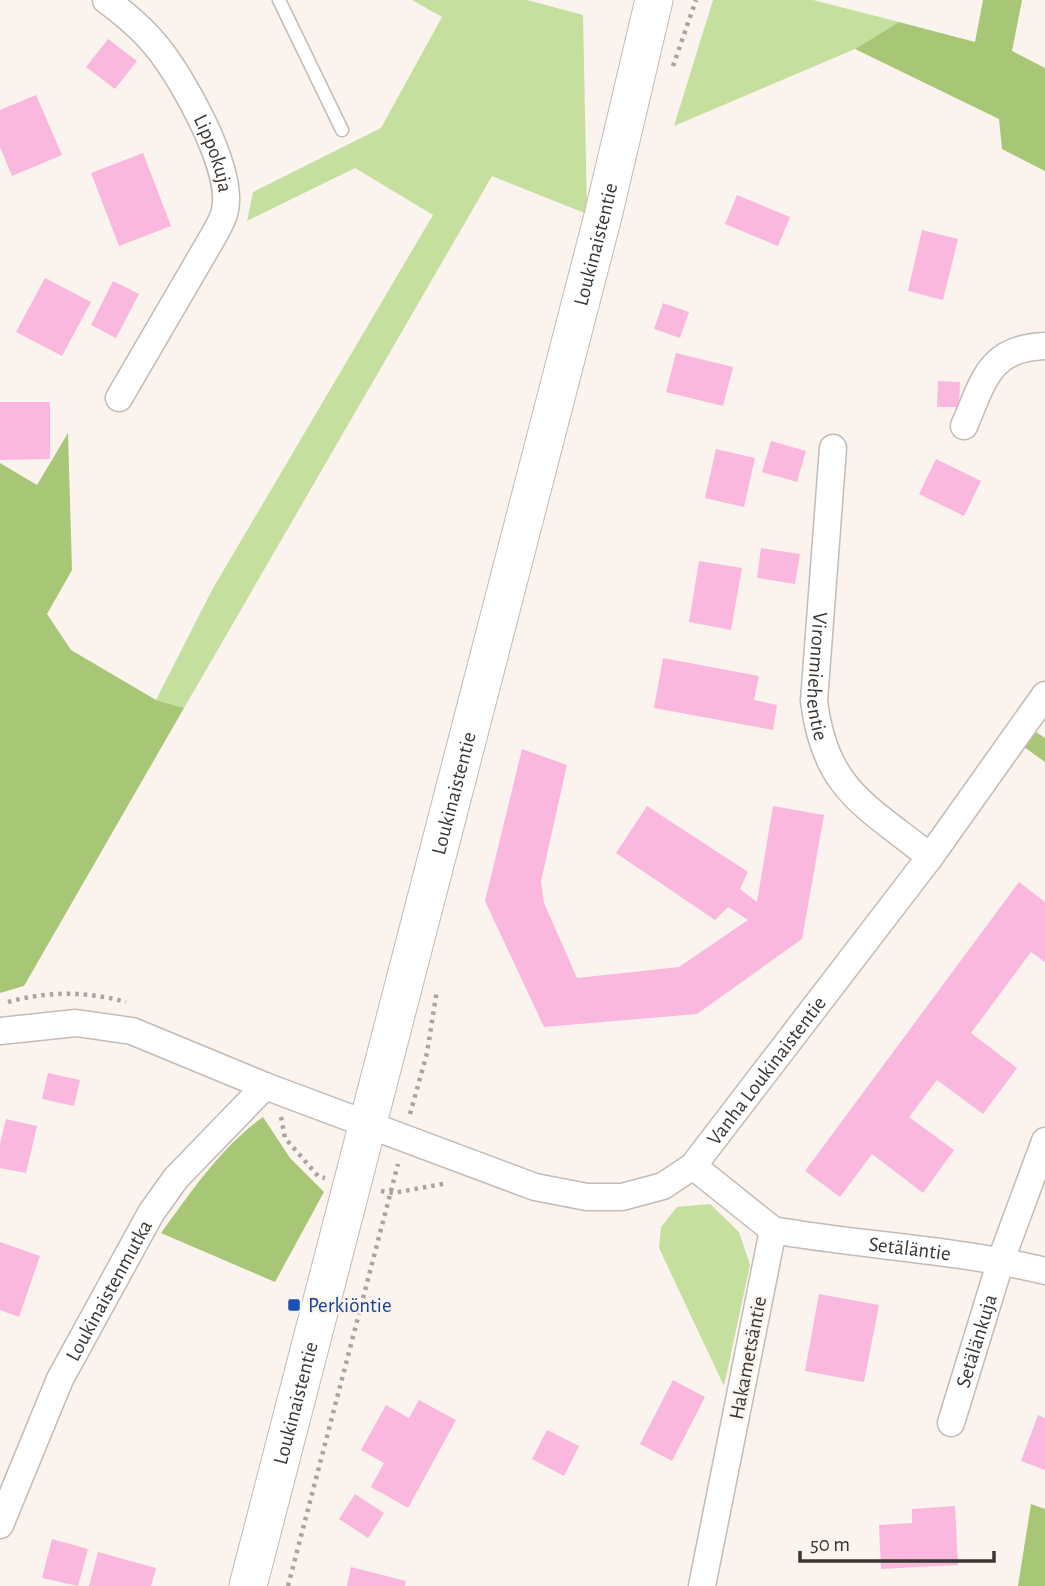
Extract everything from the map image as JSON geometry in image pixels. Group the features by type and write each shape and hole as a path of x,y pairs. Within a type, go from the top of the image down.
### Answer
{"street":[{"name":"Lippokuja","path":"106,0 130,18 173,67 218,159 225,182 226,210 119,398"},
{"name":"Loukinaistentie","path":"248,1586 603,216 654,0"},
{"path":"964,426 991,365 1025,347 1045,346"},
{"name":"Vironmiehentie","path":"833,447 814,701 818,736 830,766 849,792 930,857"},
{"name":"Vanha Loukinaistentie","path":"368,1125 535,1187 587,1198 622,1197 663,1186 693,1167 930,857 1045,695"},
{"path":"0,1031 76,1023 132,1031 368,1125"},
{"name":"Loukinaistenmutka","path":"0,1525 60,1379 151,1213 176,1178 265,1086"},
{"name":"Setälänkuja","path":"951,1423 1001,1260 1045,1141"},
{"path":"693,1167 773,1230"},
{"name":"Setäläntie","path":"773,1230 827,1240 1001,1260 1045,1271"},
{"name":"Hakametsäntie","path":"702,1586 773,1230"}],"lane":[{"path":"279,0 342,130"}],"green space":[{"path":"412,0 527,0 583,15 587,214 492,176 184,708 156,700 212,590 433,215 355,168 247,221 253,192 381,128 442,17"},
{"path":"713,0 813,0 899,22 855,49 674,126"},
{"path":"983,0 1022,0 1012,51 1045,68 1045,171 1002,149 999,119 855,49 899,22 975,42"},
{"path":"68,433 72,570 47,614 71,650 156,700 184,708 24,986 0,993 0,463 37,485"},
{"path":"1036,732 1045,738 1045,762 1024,747"},
{"path":"263,1117 290,1158 324,1192 275,1282 161,1233 220,1156"},
{"path":"710,1204 739,1232 750,1265 724,1386 659,1248 661,1227 677,1207"},
{"path":"1031,1504 1045,1509 1045,1586 1018,1586"}],"building":[{"path":"108,39 137,61 115,89 86,67"},
{"path":"36,95 62,155 12,176 0,147 0,110"},
{"path":"143,153 171,226 119,246 91,173"},
{"path":"737,195 790,217 778,246 725,224"},
{"path":"922,230 958,239 943,300 908,291"},
{"path":"45,278 91,302 62,356 16,332"},
{"path":"113,281 139,294 116,338 91,325"},
{"path":"663,303 689,312 680,338 654,329"},
{"path":"676,353 733,367 723,406 666,392"},
{"path":"938,381 960,382 959,407 937,407"},
{"path":"0,402 50,402 50,459 0,460"},
{"path":"771,441 806,451 797,482 762,472"},
{"path":"716,449 755,458 744,507 705,498"},
{"path":"936,459 981,481 964,516 919,494"},
{"path":"761,548 800,554 795,584 757,578"},
{"path":"699,561 742,568 731,630 689,622"},
{"path":"663,658 759,676 754,700 777,705 773,730 654,708"},
{"path":"522,749 567,765 541,881 544,903 577,978 679,967 748,920 728,907 715,920 616,853 647,806 748,872 740,889 757,902 773,806 824,815 802,939 697,1014 544,1027 485,901"},
{"path":"1019,882 1045,902 1045,962 1031,952 971,1033 1017,1068 983,1114 937,1080 909,1117 954,1150 923,1193 872,1154 840,1197 805,1171"},
{"path":"48,1073 80,1080 74,1106 42,1099"},
{"path":"6,1119 37,1126 26,1173 0,1168 0,1144"},
{"path":"0,1242 40,1256 19,1317 0,1310"},
{"path":"819,1294 879,1305 864,1382 805,1371"},
{"path":"673,1380 705,1397 672,1461 640,1444"},
{"path":"419,1400 456,1420 408,1508 371,1487 384,1463 361,1450 386,1405 409,1418"},
{"path":"1038,1415 1045,1418 1045,1470 1021,1461"},
{"path":"547,1430 579,1446 564,1476 532,1459"},
{"path":"355,1494 384,1513 368,1538 339,1519"},
{"path":"955,1506 958,1565 881,1569 879,1525 912,1523 912,1509"},
{"path":"52,1539 88,1549 78,1586 42,1578"},
{"path":"98,1552 156,1568 151,1586 89,1586"},
{"path":"351,1567 406,1581 405,1586 347,1586"}],"place":[{"name":"Perkiöntie","path":"294,1305"}]}
